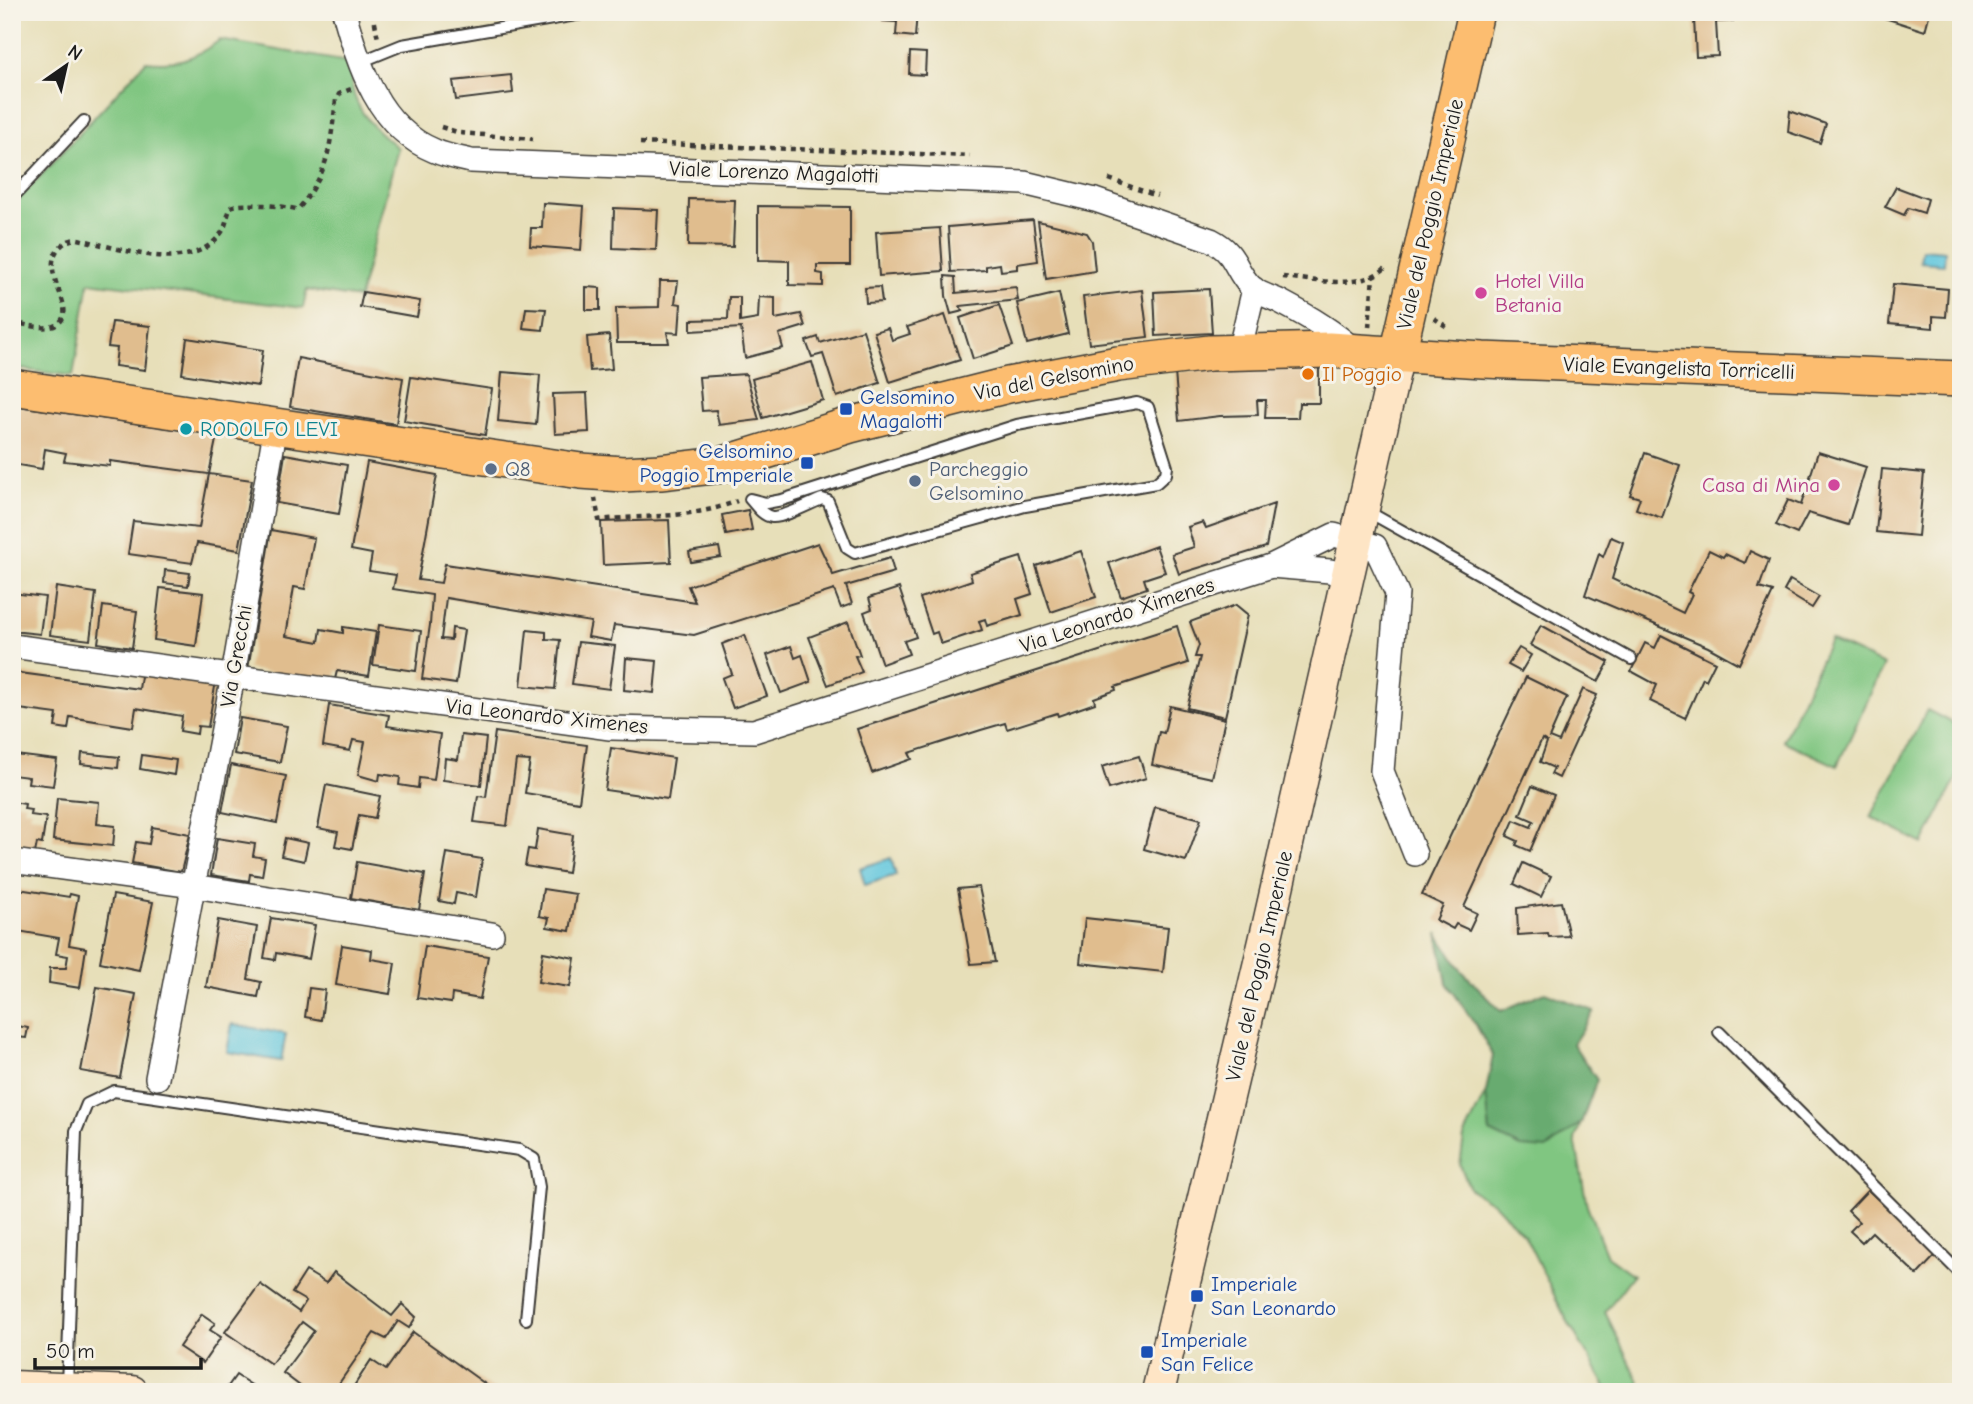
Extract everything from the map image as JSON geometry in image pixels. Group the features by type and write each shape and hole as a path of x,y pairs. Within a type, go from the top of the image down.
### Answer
{"main road":[{"name":"Viale del Poggio Imperiale","path":"1374,353 1476,12"},
{"name":"Via del Gelsomino","path":"12,387 581,471 623,474 720,464 850,425 1008,385 1118,364 1239,352 1318,350 1374,353"},
{"name":"Viale Evangelista Torricelli","path":"1374,353 1483,360 1961,379"}],"street":[{"name":"Viale Lorenzo Magalotti","path":"344,12 369,84 387,114 408,136 435,151 471,161 1024,183 1095,200 1210,240 1232,254 1254,289"},
{"path":"1239,352 1254,289 1321,324 1341,338 1374,353"},
{"name":"Viale del Poggio Imperiale","path":"1158,1392 1265,941 1356,539 1374,353"},
{"name":"Via Grecchi","path":"157,1078 233,676 276,425"},
{"name":"Via Leonardo Ximenes","path":"12,646 610,728 754,730 1271,566 1334,535 1356,539"},
{"path":"1356,539 1375,546 1397,593 1382,771 1415,855"},
{"name":"Via Leonardo Ximenes","path":"1271,566 1330,571 1348,577"},
{"path":"12,861 194,886 492,934"},
{"path":"12,1387 132,1392"}],"lane":[{"path":"360,61 402,46 593,12"},
{"path":"12,198 83,121"},
{"path":"1137,403 1148,407 1167,467 1162,480 1156,483 1025,506 855,553 846,548 828,501 822,499 782,516 772,517 762,512 750,499 766,503 782,500 1017,425 1137,403"},
{"path":"1361,508 1631,659"},
{"path":"1719,1032 1961,1275"},
{"path":"85,1391 76,1131 87,1104 114,1091 519,1150 534,1159 539,1187 526,1319"}],"path":[{"path":"12,322 50,326 57,325 62,318 62,294 54,278 51,263 59,249 71,239 173,258 193,254 211,244 223,231 231,207 236,204 299,208 324,172 339,94 344,90 369,84"},
{"path":"1374,276 1374,353"},
{"path":"1428,308 1433,317 1449,329 1461,331"}],"green space":[{"path":"220,40 354,63 352,86 358,105 376,128 398,148 359,298 307,290 303,308 89,282 73,376 12,368 12,207 146,61 186,59"},
{"path":"1830,640 1884,665 1837,766 1783,741"},
{"path":"1927,710 1961,727 1961,770 1923,844 1871,817"},
{"path":"1437,933 1462,971 1501,1011 1545,992 1594,1011 1573,1044 1597,1080 1581,1123 1546,1149 1521,1147 1490,1132 1486,1092 1493,1055 1447,983"},
{"path":"1486,1092 1490,1132 1546,1149 1581,1123 1575,1139 1587,1206 1607,1256 1633,1275 1605,1312 1644,1392 1609,1392 1563,1313 1525,1236 1496,1205 1470,1189 1460,1165 1464,1137"}],"water":[{"path":"1922,249 1945,251 1944,264 1920,262"},
{"path":"891,858 896,875 865,885 860,868"},
{"path":"232,1024 286,1034 281,1061 227,1052"}],"building":[{"path":"884,12 917,12 915,37 896,35 897,22 883,21"},
{"path":"1712,12 1733,12 1733,21 1716,22 1718,56 1696,57 1694,19 1713,19"},
{"path":"1866,12 1930,12 1925,31"},
{"path":"910,52 926,53 925,75 909,74"},
{"path":"511,75 513,93 456,100 453,81"},
{"path":"1790,111 1826,124 1820,143 1788,132"},
{"path":"1896,187 1928,199 1924,213 1908,208 1904,215 1885,207"},
{"path":"689,199 735,200 733,247 688,246"},
{"path":"543,203 584,206 581,250 530,246 531,228 542,228"},
{"path":"758,206 850,207 850,265 817,265 817,273 823,274 823,286 789,285 789,261 758,260"},
{"path":"614,208 658,210 656,250 613,248"},
{"path":"1033,220 1038,261 1017,264 1017,269 1001,271 1000,264 986,266 986,270 951,272 948,227"},
{"path":"1038,221 1087,233 1092,241 1095,271 1046,279"},
{"path":"940,228 943,271 879,276 876,232"},
{"path":"945,276 955,277 956,293 1016,287 1018,300 960,306 963,311 951,314 946,296"},
{"path":"660,281 678,281 675,303 681,304 679,333 667,332 669,343 617,343 616,308 659,307"},
{"path":"1893,284 1948,289 1946,317 1933,316 1933,328 1889,324"},
{"path":"586,287 600,288 600,310 586,310"},
{"path":"880,287 882,302 866,303 865,288"},
{"path":"1209,289 1212,333 1156,336 1154,292"},
{"path":"1142,290 1148,337 1089,344 1083,297"},
{"path":"363,292 420,301 417,317 360,307"},
{"path":"1059,293 1068,334 1027,344 1017,303"},
{"path":"729,297 740,297 740,322 758,319 759,297 775,298 775,319 801,314 805,326 779,334 783,348 745,358 741,328 691,331 691,320 728,319"},
{"path":"999,305 1013,346 973,359 960,318"},
{"path":"526,308 546,309 543,330 523,328"},
{"path":"945,315 960,360 890,382 874,332 888,328 892,340 910,334 907,327"},
{"path":"112,322 150,326 145,370 115,366 117,348 108,347"},
{"path":"863,330 880,383 837,397 823,354 812,357 806,341 818,337 820,343"},
{"path":"609,335 612,369 590,371 587,337"},
{"path":"187,338 263,350 258,386 182,374"},
{"path":"298,358 403,378 396,424 290,407"},
{"path":"812,362 823,400 763,418 752,379"},
{"path":"1319,367 1319,403 1299,403 1298,418 1265,418 1266,400 1257,400 1258,415 1179,421 1175,372 1219,368"},
{"path":"502,372 540,375 536,425 498,421"},
{"path":"746,374 759,420 719,425 716,410 702,411 699,377"},
{"path":"411,377 492,389 485,435 404,421"},
{"path":"587,393 589,432 555,434 553,394"},
{"path":"18,406 217,435 209,474 110,461 110,466 64,461 66,453 45,449 42,469 12,464"},
{"path":"1818,452 1866,467 1848,525 1808,513 1797,534 1776,525 1788,500 1801,505"},
{"path":"1645,453 1680,465 1662,518 1636,509 1640,498 1630,495"},
{"path":"285,454 347,465 339,514 277,503"},
{"path":"367,462 437,475 418,580 441,583 445,564 695,602 688,586 818,543 833,575 890,558 894,572 846,586 852,604 841,608 834,590 694,635 614,625 611,641 588,637 591,622 446,598 441,639 451,640 452,628 464,630 456,684 422,679 432,595 393,589 396,575 369,571 372,554 351,550"},
{"path":"1882,469 1924,473 1918,536 1876,532"},
{"path":"209,474 252,480 239,550 197,543 192,563 128,554 133,521 199,528"},
{"path":"1274,504 1266,547 1179,574 1172,554 1194,547 1188,527 1203,522 1206,528"},
{"path":"748,510 752,530 726,535 722,515"},
{"path":"669,520 671,562 603,565 601,522"},
{"path":"271,530 314,538 305,589 294,587 286,636 319,642 321,629 343,633 343,627 376,632 369,676 337,671 334,683 248,669"},
{"path":"1611,537 1623,542 1612,579 1683,613 1692,594 1688,592 1709,550 1745,563 1750,551 1769,560 1759,588 1773,592 1739,664 1708,647 1585,595 1599,554 1603,557"},
{"path":"1156,546 1165,572 1144,579 1147,588 1121,597 1109,563"},
{"path":"719,547 721,557 691,562 689,552"},
{"path":"1081,551 1096,597 1051,612 1036,566"},
{"path":"1021,557 1032,594 1017,599 1022,615 987,626 985,619 979,621 982,630 941,644 937,632 932,634 920,598 972,580 970,573"},
{"path":"165,570 190,573 188,586 164,583"},
{"path":"1790,580 1819,597 1812,608 1784,591"},
{"path":"56,587 96,593 90,640 50,635"},
{"path":"160,588 203,593 196,646 154,640"},
{"path":"899,588 916,637 904,641 909,654 882,664 864,612 872,609 869,598"},
{"path":"12,593 45,597 40,634 12,631"},
{"path":"1236,605 1248,615 1225,717 1187,708 1200,657 1195,657 1199,645 1190,622"},
{"path":"103,606 137,611 132,648 98,643"},
{"path":"848,622 860,655 855,656 862,672 828,685 809,637"},
{"path":"379,625 421,631 416,671 373,665"},
{"path":"1541,625 1609,662 1598,682 1530,645"},
{"path":"1177,626 1188,663 1115,687 1116,690 1094,698 1095,703 1058,716 1057,713 1007,729 1005,723 981,730 909,753 912,759 872,773 857,729"},
{"path":"527,630 546,632 546,639 560,640 555,689 521,686"},
{"path":"745,635 767,696 733,708 722,678 732,674 722,644"},
{"path":"1661,635 1715,662 1706,680 1703,678 1685,718 1650,701 1657,685 1631,671 1645,643 1655,648"},
{"path":"578,642 615,646 609,689 572,684"},
{"path":"791,646 795,658 802,655 811,682 781,693 767,655"},
{"path":"1519,648 1531,655 1521,672 1508,665"},
{"path":"626,658 657,661 654,693 624,690"},
{"path":"142,670 216,681 208,727 198,726 197,734 180,731 182,716 136,708 133,727 70,717 68,729 55,727 57,714 12,708 12,672 139,689"},
{"path":"1526,677 1567,697 1549,738 1559,742 1583,689 1597,695 1559,778 1551,774 1554,768 1540,762 1547,742 1542,739 1464,907 1477,913 1469,930 1456,924 1453,929 1436,920 1443,905 1422,895"},
{"path":"329,705 389,715 387,726 440,734 434,780 419,778 418,788 399,785 400,777 380,774 379,781 358,775 365,742 353,740 350,751 323,746"},
{"path":"1170,706 1225,719 1212,778 1152,765 1159,732 1164,733"},
{"path":"240,718 287,726 280,762 234,754"},
{"path":"495,732 587,745 579,802 525,793 530,761 516,760 507,826 474,822 478,796 486,797"},
{"path":"461,735 486,738 481,785 443,780 445,758 458,760"},
{"path":"611,748 674,758 668,799 605,790"},
{"path":"82,753 119,757 118,768 81,764"},
{"path":"15,755 57,760 53,786 28,783 29,777 12,775"},
{"path":"142,755 176,760 174,775 140,769"},
{"path":"1139,756 1146,778 1109,789 1102,767"},
{"path":"231,765 286,776 277,823 222,812"},
{"path":"326,785 380,796 375,818 359,815 352,849 335,846 338,832 318,828"},
{"path":"1532,786 1554,795 1530,851 1516,845 1518,841 1507,836 1514,820 1531,827 1534,821 1520,815"},
{"path":"57,798 99,802 97,824 115,826 113,846 53,840"},
{"path":"13,802 25,804 24,809 31,810 30,815 46,817 42,844 37,843 35,853 12,850"},
{"path":"1155,807 1201,819 1186,861 1144,849"},
{"path":"152,827 190,834 181,872 132,863 136,842 149,844"},
{"path":"538,829 573,835 568,873 525,866 528,849 535,850"},
{"path":"217,838 255,844 253,856 265,858 262,876 250,874 249,881 211,875"},
{"path":"285,838 308,843 304,861 281,856"},
{"path":"447,853 482,859 476,897 456,893 454,904 439,901"},
{"path":"357,862 425,874 419,910 351,898"},
{"path":"1523,863 1551,876 1541,897 1514,884"},
{"path":"979,887 995,962 971,964 958,889"},
{"path":"12,888 78,896 69,945 86,948 80,988 49,983 50,968 66,968 68,956 56,954 59,938 12,930"},
{"path":"543,889 576,894 570,931 547,927 549,918 539,916"},
{"path":"113,895 153,902 139,970 100,962"},
{"path":"1561,902 1569,936 1549,937 1548,933 1518,935 1517,908"},
{"path":"271,918 315,925 309,959 276,953 275,960 264,958"},
{"path":"1085,918 1168,927 1163,972 1080,963"},
{"path":"218,920 257,927 248,979 261,982 258,997 206,987"},
{"path":"342,945 372,950 371,959 395,963 390,994 336,985"},
{"path":"425,946 488,956 480,999 452,994 451,1003 417,998"},
{"path":"543,952 575,958 570,987 538,982"},
{"path":"97,987 136,994 120,1078 81,1071"},
{"path":"309,988 325,990 321,1020 305,1017"},
{"path":"18,1026 28,1028 26,1038 17,1037"},
{"path":"1868,1190 1936,1255 1917,1275 1872,1232 1862,1242 1850,1231 1859,1222 1848,1211"},
{"path":"306,1271 326,1283 334,1272 392,1316 402,1304 416,1317 409,1328 398,1321 386,1339 374,1333 333,1392 308,1392 283,1373 314,1331 302,1322 271,1364 225,1332 260,1284 299,1312 306,1301 292,1293"},
{"path":"202,1314 215,1323 210,1330 221,1337 203,1363 179,1347"},
{"path":"413,1332 500,1392 350,1392 371,1360 386,1370"},
{"path":"236,1375 262,1392 224,1392"}],"place":[{"name":"Hotel Villa Betania","path":"1481,293"},
{"name":"Il Poggio","path":"1308,374"},
{"name":"Gelsomino Magalotti","path":"846,409"},
{"name":"RODOLFO LEVI","path":"186,429"},
{"name":"Gelsomino Poggio Imperiale","path":"807,463"},
{"name":"Q8","path":"491,469"},
{"name":"Parcheggio Gelsomino","path":"915,481"},
{"name":"Casa di Mina","path":"1834,485"},
{"name":"Imperiale San Leonardo","path":"1197,1296"},
{"name":"Imperiale San Felice","path":"1147,1352"}]}
